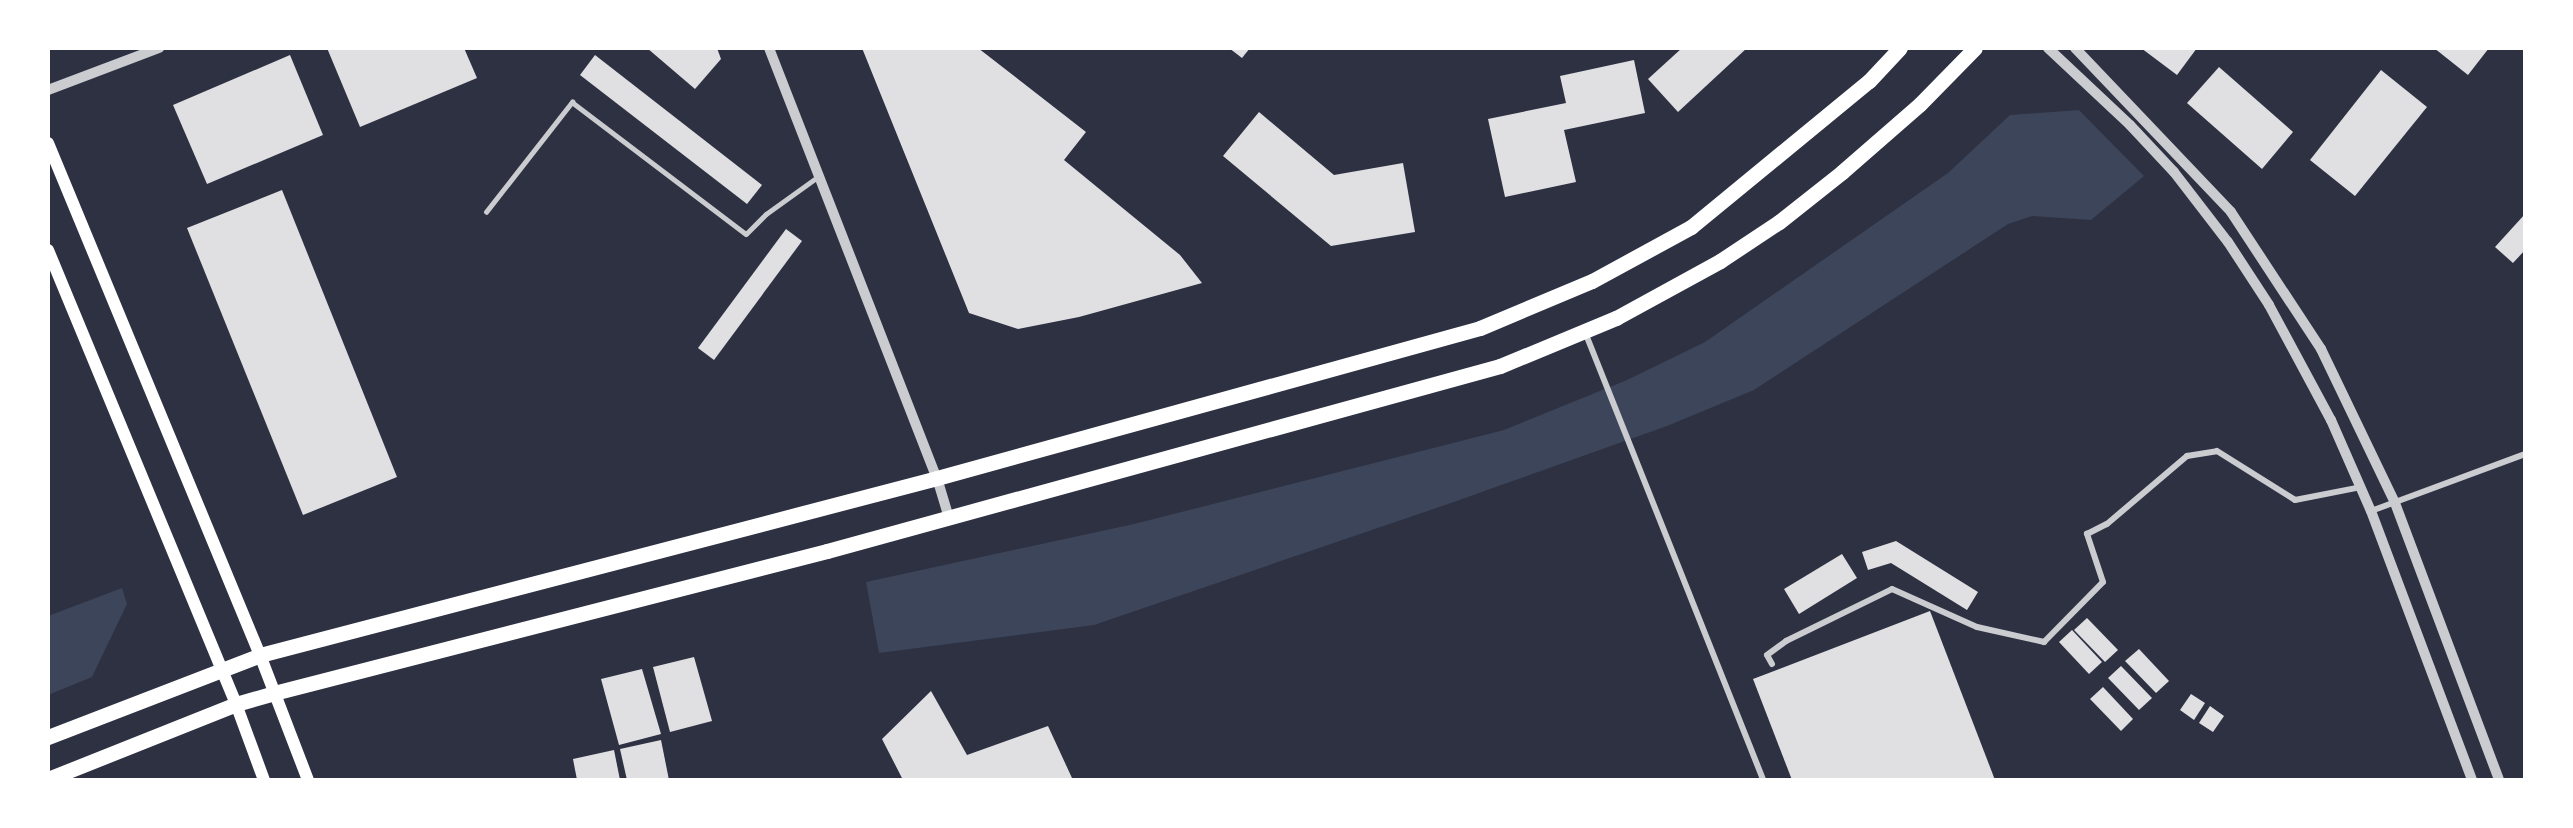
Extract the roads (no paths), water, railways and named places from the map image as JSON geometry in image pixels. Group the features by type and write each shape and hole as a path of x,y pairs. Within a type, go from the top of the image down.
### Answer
{"main road":[{"path":"48,737 260,655 937,477 1480,328 1592,281 1691,227 1869,81 1900,48"},
{"path":"48,779 236,704 274,693 949,518 1500,366 1616,318 1720,261 1779,222 1842,172 1920,104 1975,48"},
{"path":"48,143 260,655 308,780"},
{"path":"48,250 236,704 264,780"}],"street":[{"path":"48,90 159,48"},
{"path":"769,48 937,477 949,518"},
{"path":"2048,48 2130,125 2174,172 2228,242 2269,305 2331,420 2372,511 2472,780"},
{"path":"2075,48 2231,212 2321,349 2395,502 2499,780"},
{"path":"1585,331 1763,780"},
{"path":"1772,664 1767,655 1786,641 1892,588 1977,627 2044,642 2103,582 2087,534 2107,524 2187,456 2217,451 2295,500 2361,487"},
{"path":"2372,511 2525,454"}],"lane":[{"path":"486,212 572,102 746,234 766,214 819,176"}]}
